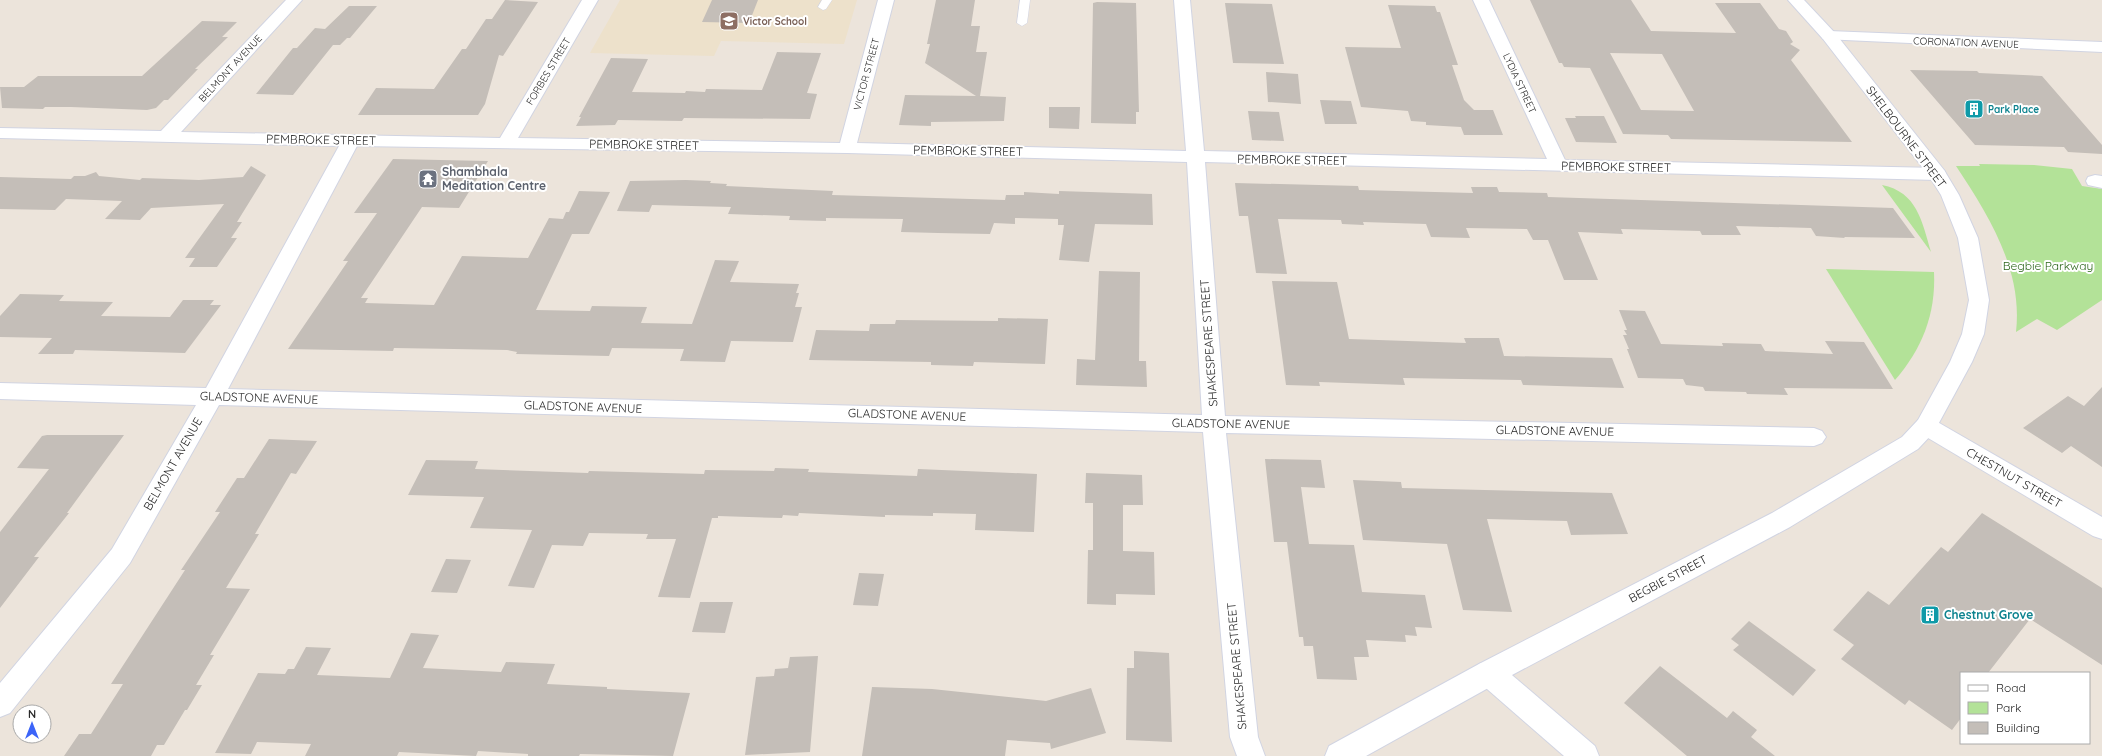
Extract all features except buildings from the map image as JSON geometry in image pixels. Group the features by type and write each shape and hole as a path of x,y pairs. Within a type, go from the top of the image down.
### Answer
{"street":[{"name":"BELMONT AVENUE","path":"166,137 294,0"},
{"name":"FORBES STREET","path":"506,143 590,0"},
{"name":"VICTOR STREET","path":"847,148 884,0"},
{"name":"SHAKESPEARE STREET","path":"1182,0 1196,157 1214,424 1244,737 1251,756"},
{"name":"LYDIA STREET","path":"1482,0 1558,166"},
{"name":"SHELBOURNE STREET","path":"1796,0 1829,36 1937,174 1950,195 1968,238 1979,300 1973,334 1961,362"},
{"name":"CORONATION AVENUE","path":"1829,36 2102,47"},
{"name":"PEMBROKE STREET","path":"0,133 351,141 847,148 1937,174"},
{"name":"BELMONT AVENUE","path":"0,704 121,556 212,397 351,141"},
{"name":"BEGBIE STREET","path":"1339,756 1489,673 1781,520 1910,443 1926,426 1961,362"},
{"name":"GLADSTONE AVENUE","path":"0,391 1214,424 1814,437"},
{"name":"CHESTNUT STREET","path":"1926,426 2102,529"},
{"path":"1489,673 1585,756"}],"lane":[{"path":"1022,23 1024,0"}],"shaded area":[{"name":"Victor School","path":"620,0 857,0 844,44 721,41 714,56 590,53"}],"green space":[{"name":"Begbie Parkway","path":"1979,164 2034,165 2072,169 2082,186 2102,189 2102,300 2057,330 2037,319 2016,332 2017,309 2009,265 1991,224 1956,166 1980,166"},
{"path":"1882,185 1894,189 1911,201 1921,219 1931,252"},
{"path":"1826,269 1934,272 1933,302 1925,330 1913,356 1895,380"}],"place":[{"name":"Victor School","path":"729,21"},
{"name":"Park Place","path":"1974,109"},
{"name":"Shambhala Meditation Centre","path":"428,179"},
{"name":"Chestnut Grove","path":"1930,615"}]}
